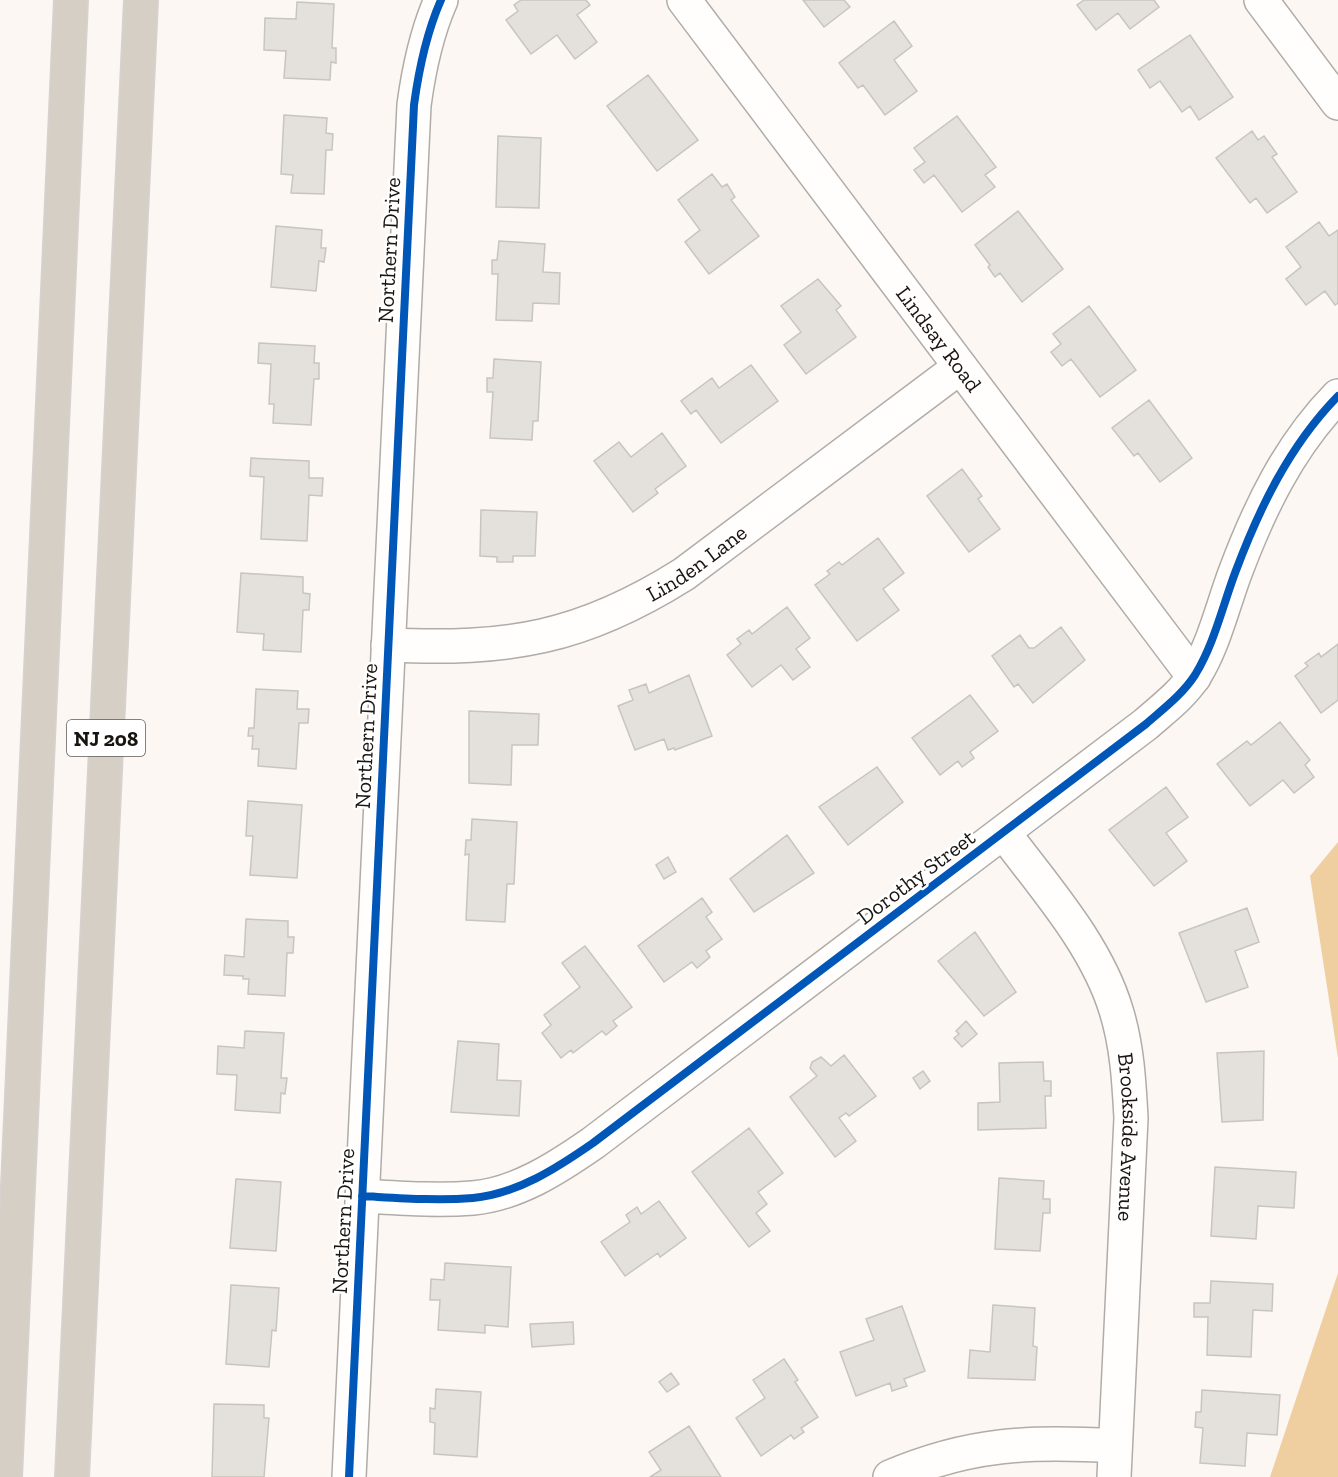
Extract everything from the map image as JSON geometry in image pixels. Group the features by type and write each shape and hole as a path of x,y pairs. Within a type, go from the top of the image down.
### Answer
{"highway":[{"name":"NJ 208","path":"5,1477 71,0"},
{"name":"NJ 208","path":"72,1477 141,0"}],"street":[{"name":"Northern Drive","path":"349,1477 414,105 420,63 431,23 441,0"},
{"name":"Lindsay Road","path":"684,0 1194,677"},
{"path":"1261,0 1338,103"},
{"name":"Linden Lane","path":"388,645 446,647 506,643 548,635 597,621 643,600 684,574 960,367"},
{"name":"Dorothy Street","path":"363,1196 475,1198 516,1186 555,1169 1146,724 1194,677 1209,650 1252,528 1275,481 1300,441 1338,396"},
{"name":"Brookside Avenue","path":"1004,833 1095,960 1116,1009 1128,1064 1131,1118 1114,1461"},
{"path":"890,1477 922,1463 966,1451 1011,1444 1114,1461"}],"shaded area":[{"path":"1338,842 1338,1058 1310,876"},
{"path":"1338,1273 1338,1477 1270,1477"}],"building":[{"path":"521,0 586,0 590,5 577,15 597,42 575,59 557,35 531,54 506,20 518,11 514,5"},
{"path":"803,0 844,0 850,7 824,27"},
{"path":"1084,0 1154,0 1159,7 1130,29 1118,13 1096,30 1077,5"},
{"path":"297,2 334,4 332,48 336,48 336,63 331,62 330,80 284,78 286,51 264,50 265,18 296,19"},
{"path":"894,21 912,46 894,60 917,91 885,115 863,85 858,88 839,63"},
{"path":"1190,35 1233,97 1199,120 1190,106 1182,112 1160,81 1150,88 1138,70"},
{"path":"648,75 698,140 657,171 607,106"},
{"path":"284,115 327,118 326,133 333,134 332,150 326,150 324,194 291,193 293,175 281,174"},
{"path":"957,116 996,167 985,175 995,187 962,212 934,175 924,183 914,170 925,162 914,148"},
{"path":"1252,131 1258,140 1264,136 1277,154 1272,157 1297,192 1267,213 1256,198 1250,203 1216,158"},
{"path":"498,136 541,138 539,208 496,207"},
{"path":"712,174 722,187 727,184 735,197 731,200 759,236 709,274 685,242 700,230 678,200"},
{"path":"1018,211 1063,269 1022,302 1000,273 995,277 988,267 990,265 975,245"},
{"path":"1319,222 1329,236 1338,230 1338,303 1335,305 1325,291 1306,305 1286,279 1301,267 1286,247"},
{"path":"276,226 322,230 321,248 326,248 324,262 319,261 316,291 271,287"},
{"path":"499,241 545,244 543,272 560,273 559,304 533,303 532,321 496,320 498,274 492,274 492,260 497,260"},
{"path":"818,279 841,306 836,310 856,337 806,374 784,345 801,332 781,306"},
{"path":"1089,306 1136,370 1100,397 1071,359 1062,366 1051,352 1061,344 1053,334"},
{"path":"259,343 315,346 314,363 319,363 319,379 314,379 311,425 273,423 274,404 269,404 271,364 258,363"},
{"path":"494,359 541,362 538,421 533,421 532,440 490,438 493,392 487,392 487,378 493,378"},
{"path":"751,365 778,401 721,443 696,410 691,414 681,401 712,378 719,388"},
{"path":"1149,400 1192,458 1160,482 1138,453 1134,456 1112,428"},
{"path":"662,433 686,466 655,489 658,493 633,512 594,461 619,442 631,457"},
{"path":"251,458 309,461 309,478 323,478 322,496 309,495 307,541 261,539 264,477 250,476"},
{"path":"962,469 982,496 978,499 1000,529 969,552 927,496"},
{"path":"481,510 537,512 535,556 513,556 513,562 497,562 497,557 480,556"},
{"path":"878,538 904,573 883,589 899,610 857,641 815,585 830,574 827,571 839,562 842,565"},
{"path":"241,573 303,577 303,593 310,594 309,610 303,610 301,652 263,650 264,634 237,632"},
{"path":"787,607 810,638 796,649 810,667 793,680 781,665 752,687 727,655 741,644 737,639 749,630 752,634"},
{"path":"1061,627 1085,660 1033,703 1018,684 1014,687 992,656 1020,635 1029,648 1034,648"},
{"path":"1338,644 1338,700 1321,713 1295,676 1308,666 1305,663 1319,653 1321,657"},
{"path":"689,675 712,736 675,750 674,748 668,750 664,739 635,750 618,706 633,700 629,690 646,684 649,693"},
{"path":"256,689 298,691 297,709 309,709 308,723 299,723 296,769 258,766 259,749 252,749 253,736 248,736 249,728 254,728"},
{"path":"970,695 998,731 970,752 974,758 962,767 958,761 940,775 912,738"},
{"path":"469,711 539,714 538,745 512,745 511,785 469,783"},
{"path":"1280,722 1310,760 1305,765 1314,777 1294,793 1283,780 1250,806 1217,764 1247,741 1251,745"},
{"path":"877,767 903,802 848,845 819,807"},
{"path":"1166,787 1188,817 1166,833 1187,861 1154,886 1109,830"},
{"path":"248,801 302,805 297,878 250,875 253,836 246,836"},
{"path":"472,819 517,822 514,884 507,884 505,922 466,920 469,854 465,855 466,840 471,840"},
{"path":"787,835 814,873 754,912 730,879"},
{"path":"668,857 676,872 664,879 656,865"},
{"path":"702,898 712,912 706,917 722,939 706,951 710,957 697,968 692,962 664,982 638,946"},
{"path":"1247,908 1259,942 1235,951 1248,987 1206,1002 1179,933"},
{"path":"246,919 288,921 288,937 294,937 293,953 287,953 285,996 248,994 249,979 243,979 243,976 224,975 225,955 244,957"},
{"path":"975,932 1016,992 984,1016 938,961"},
{"path":"585,946 632,1007 613,1021 617,1026 606,1035 602,1031 573,1053 571,1050 561,1058 542,1033 551,1025 544,1015 580,987 562,963"},
{"path":"966,1021 977,1034 962,1047 954,1038 959,1034 956,1031"},
{"path":"245,1031 284,1033 281,1078 287,1078 285,1094 281,1093 280,1113 235,1110 237,1075 217,1074 218,1046 244,1048"},
{"path":"458,1041 499,1044 497,1080 521,1081 519,1116 451,1112"},
{"path":"1264,1051 1263,1120 1222,1122 1217,1053"},
{"path":"844,1055 876,1096 849,1116 846,1113 839,1118 856,1141 835,1157 790,1097 817,1076 810,1068 812,1062 821,1057 831,1066"},
{"path":"1043,1062 1044,1081 1051,1081 1051,1096 1045,1096 1046,1128 978,1130 978,1103 1000,1102 999,1063"},
{"path":"923,1071 930,1081 920,1089 913,1078"},
{"path":"749,1128 783,1173 758,1192 767,1204 756,1213 770,1231 749,1247 692,1172"},
{"path":"1215,1167 1296,1172 1294,1208 1258,1206 1256,1239 1211,1236"},
{"path":"999,1178 1044,1181 1043,1199 1050,1199 1050,1213 1043,1213 1040,1251 995,1249"},
{"path":"236,1179 281,1182 276,1251 230,1248"},
{"path":"659,1201 686,1238 660,1257 658,1253 625,1276 601,1242 630,1222 626,1215 637,1207 641,1214"},
{"path":"445,1263 511,1267 508,1327 485,1325 485,1333 438,1330 440,1300 430,1300 431,1279 444,1280"},
{"path":"1211,1281 1273,1284 1272,1311 1253,1310 1251,1357 1207,1355 1208,1317 1194,1317 1194,1303 1210,1303"},
{"path":"231,1285 279,1288 276,1331 272,1330 269,1367 226,1364"},
{"path":"993,1305 1035,1308 1033,1346 1037,1347 1035,1380 968,1378 970,1350 990,1352"},
{"path":"902,1306 925,1371 904,1379 907,1386 892,1391 890,1383 856,1396 840,1352 874,1340 866,1319"},
{"path":"573,1322 574,1344 532,1347 530,1324"},
{"path":"784,1359 798,1380 795,1382 818,1417 801,1428 804,1432 794,1439 791,1435 761,1456 736,1418 765,1398 753,1380"},
{"path":"671,1373 679,1384 667,1392 659,1382"},
{"path":"436,1389 481,1392 477,1457 434,1454 435,1423 430,1422 430,1408 435,1409"},
{"path":"1202,1390 1280,1395 1277,1435 1247,1433 1245,1466 1200,1463 1203,1428 1195,1427 1196,1412 1201,1412"},
{"path":"214,1404 264,1405 264,1418 269,1418 264,1477 212,1477"},
{"path":"689,1426 721,1477 650,1477 661,1470 649,1452"}],"cycle path":[{"path":"349,1477 414,105 424,51 441,0"},
{"path":"362,1196 431,1199 489,1196 521,1185 565,1162 1146,724 1178,695 1195,675 1213,638 1235,573 1265,502 1290,457 1320,415 1338,396"}]}
